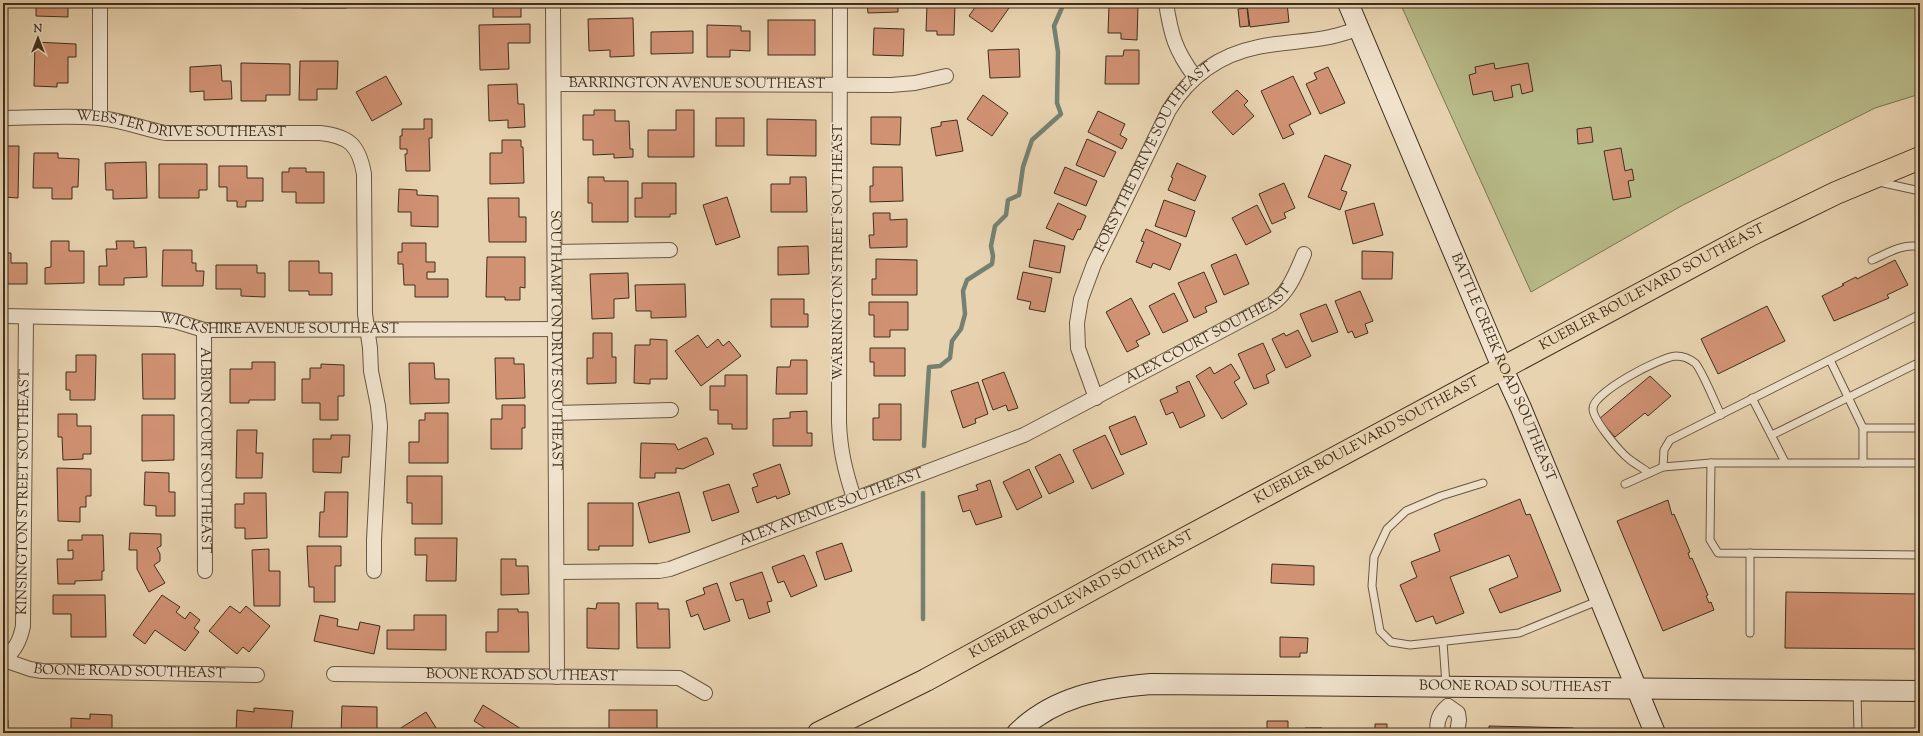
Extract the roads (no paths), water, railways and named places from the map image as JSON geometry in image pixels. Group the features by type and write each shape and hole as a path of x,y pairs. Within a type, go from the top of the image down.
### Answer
{"main road":[{"name":"KUEBLER BOULEVARD SOUTHEAST","path":"819,733 926,680 1756,232 1867,179 1920,158"}],"street":[{"path":"100,3 100,118"},
{"name":"SOUTHAMPTON DRIVE SOUTHEAST","path":"553,3 557,677"},
{"name":"WARRINGTON STREET SOUTHEAST","path":"840,3 839,422 840,448 844,469 854,498"},
{"path":"1166,3 1172,38 1181,58 1195,77"},
{"name":"BATTLE CREEK ROAD SOUTHEAST","path":"1348,3 1502,368 1521,408 1655,733"},
{"name":"FORSYTHE DRIVE SOUTHEAST","path":"1096,398 1078,348 1077,323 1080,299 1094,264 1169,110 1178,95 1195,77 1224,58 1257,47 1330,37 1359,28"},
{"name":"BARRINGTON AVENUE SOUTHEAST","path":"554,84 891,86 915,83 946,76"},
{"name":"WEBSTER DRIVE SOUTHEAST","path":"3,118 100,118 166,133 333,134 347,140 362,158 364,174 365,314 368,329"},
{"path":"555,252 670,250"},
{"name":"ALEX COURT SOUTHEAST","path":"1096,398 1281,298 1287,290 1304,254"},
{"name":"WICKSHIRE AVENUE SOUTHEAST","path":"3,316 159,319 175,321 204,330 555,329"},
{"name":"KINSINGTON STREET SOUTHEAST","path":"3,660 15,649 21,639 24,626 26,317"},
{"path":"368,329 371,371 378,406 380,426 374,540 374,571"},
{"name":"ALBION COURT SOUTHEAST","path":"204,330 205,571"},
{"name":"ALEX AVENUE SOUTHEAST","path":"557,572 659,571 670,569 854,498 1024,435 1096,398"},
{"path":"556,413 671,410"},
{"name":"BOONE ROAD SOUTHEAST","path":"3,660 30,669 42,671 257,675"},
{"name":"BOONE ROAD SOUTHEAST","path":"334,674 679,678 705,692"},
{"name":"BOONE ROAD SOUTHEAST","path":"1017,733 1035,718 1063,702 1110,688 1151,684 1920,691"},
{"path":"1446,686 1448,706 1458,713 1459,720 1457,733"},
{"path":"1438,733 1438,720 1442,711 1448,706"}],"lane":[{"path":"1867,179 1920,192"},
{"path":"1872,260 1896,249 1911,245 1920,247"},
{"path":"1663,467 1664,450 1670,440 1919,315 1920,317"},
{"path":"1649,473 1628,458 1595,419 1593,408 1597,400 1621,381 1663,359 1674,356 1684,356 1696,364 1721,415"},
{"path":"1830,360 1863,428 1863,463"},
{"path":"1772,435 1920,362"},
{"path":"1752,398 1772,435 1784,462"},
{"path":"1863,428 1920,428"},
{"path":"1710,463 1710,540 1718,553 1920,555"},
{"path":"1624,484 1663,467 1710,463 1920,463"},
{"path":"1483,483 1441,496 1406,511 1387,529 1374,557 1372,586 1380,631 1391,642 1410,645 1519,633 1600,600"},
{"path":"1750,553 1750,633"},
{"path":"1443,642 1446,686"},
{"path":"1857,690 1858,733"}],"waterway":[{"path":"924,446 929,367 940,366 950,358 952,341 961,329 965,314 963,291 967,280 992,264 993,256 991,246 995,226 1006,215 1008,200 1019,195 1023,167 1032,140 1061,114 1057,103 1058,52 1054,26 1064,3"},
{"path":"923,493 923,619"}]}
